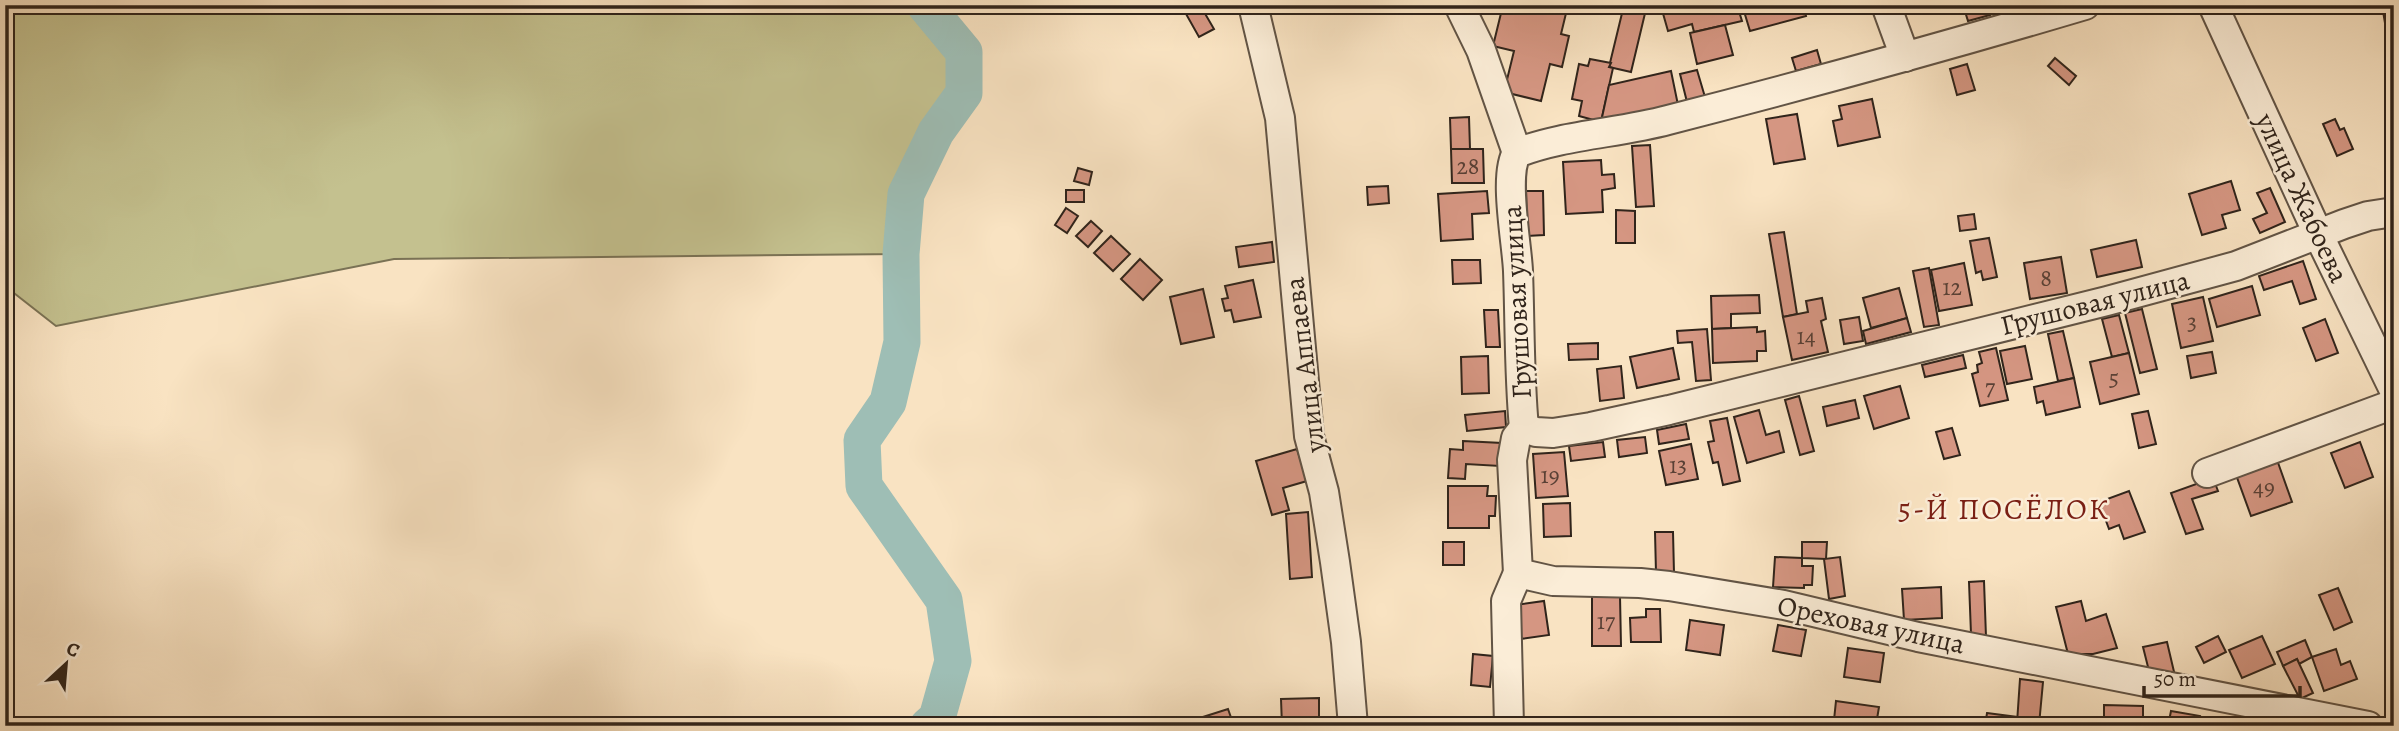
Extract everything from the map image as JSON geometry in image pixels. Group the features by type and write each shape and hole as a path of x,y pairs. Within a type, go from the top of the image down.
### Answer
{"street":[{"name":"улица Аппаева","path":"1254,5 1280,118 1301,364 1310,436 1324,492 1335,562 1346,642 1353,726"},
{"path":"1459,5 1481,50 1517,153 1660,122 1905,57 2085,5"},
{"path":"1886,5 1905,57"},
{"name":"улица Жабоева","path":"2213,5 2319,236 2391,378"},
{"name":"Грушовая улица","path":"1517,153 1511,167 1518,270 1518,373 1524,428 1536,432 1553,433 1591,427 1669,410 2107,301 2236,266 2368,216 2394,212"},
{"path":"2207,473 2394,404"},
{"path":"1508,726 1506,601 1518,573 1512,460 1514,444 1524,428"},
{"name":"Ореховая улица","path":"1518,573 1553,581 1668,586 1784,605 1919,637 2368,726"}],"shaded area":[{"path":"5,5 925,5 964,52 964,93 936,132 906,194 901,254 394,259 56,326 5,286"}],"building":[{"path":"1181,5 1200,5 1214,29 1199,37"},
{"path":"1503,5 1568,5 1561,34 1569,36 1562,67 1550,64 1541,101 1504,92 1514,51 1493,46"},
{"path":"1624,5 1647,5 1631,72 1609,67"},
{"path":"1678,5 1737,5 1742,21 1694,32 1692,24 1668,31 1662,10"},
{"path":"1754,5 1803,5 1806,16 1750,31 1743,8"},
{"path":"1963,5 1987,5 1990,15 1968,21"},
{"path":"2382,5 2394,5 2394,40 2388,41"},
{"path":"1725,25 1733,55 1697,64 1690,33"},
{"path":"1817,50 1821,64 1796,71 1792,58"},
{"path":"2055,58 2076,76 2069,85 2048,66"},
{"path":"1590,59 1611,63 1609,67 1613,68 1601,122 1579,116 1582,101 1572,99 1579,64 1588,66"},
{"path":"1967,64 1975,90 1957,95 1950,69"},
{"path":"1697,70 1705,97 1687,102 1680,74"},
{"path":"1671,71 1678,105 1601,122 1609,85"},
{"path":"1872,99 1880,137 1838,146 1833,121 1842,119 1839,106"},
{"path":"1797,114 1805,159 1774,164 1766,119"},
{"path":"1469,117 1470,149 1451,149 1450,118"},
{"path":"2335,119 2340,130 2344,128 2353,149 2337,156 2323,124"},
{"path":"1650,145 1654,206 1636,207 1632,146"},
{"path":"1451,149 1483,149 1484,183 1452,183"},
{"path":"1601,160 1602,175 1614,174 1615,188 1602,190 1603,212 1566,214 1563,162"},
{"path":"1078,168 1092,172 1089,185 1074,181"},
{"path":"2231,181 2240,210 2222,215 2226,228 2202,235 2189,194"},
{"path":"1388,186 1389,203 1368,205 1367,187"},
{"path":"2270,188 2285,222 2260,233 2253,219 2267,213 2257,193"},
{"path":"1066,190 1084,190 1084,202 1066,202"},
{"path":"1487,191 1489,213 1472,214 1473,239 1441,241 1438,194"},
{"path":"1526,191 1543,191 1544,235 1527,236"},
{"path":"1066,208 1078,216 1067,233 1055,225"},
{"path":"1616,210 1635,211 1635,243 1616,243"},
{"path":"1974,214 1976,229 1960,231 1958,216"},
{"path":"1091,221 1102,231 1088,247 1076,236"},
{"path":"1784,232 1797,314 1783,317 1769,234"},
{"path":"1111,236 1130,254 1113,271 1094,253"},
{"path":"1989,238 1997,277 1983,280 1981,271 1976,273 1970,241"},
{"path":"2136,240 2142,267 2097,277 2091,250"},
{"path":"1272,242 1274,262 1239,267 1236,247"},
{"path":"2061,257 2067,293 2030,299 2024,263"},
{"path":"1140,259 1162,280 1143,300 1121,279"},
{"path":"1452,260 1480,260 1481,283 1453,284"},
{"path":"2303,261 2316,299 2300,304 2292,281 2264,290 2259,276"},
{"path":"1964,263 1972,305 1939,311 1931,270"},
{"path":"1929,268 1939,325 1924,327 1913,271"},
{"path":"1253,280 1261,317 1234,322 1231,310 1225,311 1222,299 1228,298 1225,286"},
{"path":"2252,286 2260,315 2217,327 2209,299"},
{"path":"1899,288 1907,318 1871,328 1863,298"},
{"path":"1203,289 1214,337 1181,344 1170,297"},
{"path":"1759,295 1760,313 1731,314 1731,328 1712,329 1711,296"},
{"path":"2203,297 2213,341 2181,348 2172,304"},
{"path":"1822,298 1826,319 1821,321 1828,352 1792,360 1783,317 1808,312 1806,301"},
{"path":"2142,309 2157,369 2140,373 2125,313"},
{"path":"1484,310 1498,310 1500,347 1486,347"},
{"path":"2119,315 2129,353 2112,357 2102,319"},
{"path":"1859,317 1863,341 1844,344 1840,320"},
{"path":"1907,318 1911,332 1866,344 1863,331"},
{"path":"2325,319 2338,353 2316,361 2303,328"},
{"path":"1757,327 1757,332 1765,331 1766,351 1757,351 1757,361 1713,363 1712,329"},
{"path":"1707,329 1711,380 1696,381 1692,342 1678,343 1677,331"},
{"path":"2063,331 2074,378 2058,381 2048,334"},
{"path":"1598,343 1598,359 1569,360 1568,344"},
{"path":"2025,346 2032,379 2007,384 2000,351"},
{"path":"1673,348 1679,379 1637,388 1630,357"},
{"path":"1996,348 2008,400 1980,406 1972,374 1978,372 1977,365 1982,363 1979,352"},
{"path":"2212,352 2216,373 2191,378 2187,356"},
{"path":"2129,353 2139,394 2100,404 2090,362"},
{"path":"1963,355 1966,368 1925,377 1922,365"},
{"path":"1488,356 1489,393 1462,394 1461,357"},
{"path":"1621,366 1624,398 1600,401 1597,369"},
{"path":"2074,378 2080,407 2046,415 2043,401 2037,403 2034,387"},
{"path":"1900,386 1909,418 1874,429 1864,396"},
{"path":"1799,396 1814,451 1800,455 1785,400"},
{"path":"1855,400 1859,418 1827,426 1823,407"},
{"path":"1759,410 1766,435 1779,431 1784,452 1747,463 1734,417"},
{"path":"1505,411 1506,427 1467,431 1465,415"},
{"path":"2148,411 2156,444 2139,448 2132,414"},
{"path":"1727,418 1740,481 1723,485 1718,462 1713,463 1708,442 1714,441 1710,421"},
{"path":"1686,424 1689,439 1659,444 1657,430"},
{"path":"1952,428 1960,455 1944,459 1936,432"},
{"path":"1645,437 1647,453 1619,457 1617,440"},
{"path":"1463,441 1502,443 1500,466 1466,464 1465,479 1448,478 1450,449 1463,450"},
{"path":"1603,442 1605,457 1571,461 1569,446"},
{"path":"2360,442 2373,477 2345,488 2331,453"},
{"path":"1691,444 1698,479 1666,485 1659,451"},
{"path":"1297,449 1307,481 1283,488 1289,510 1272,515 1256,461"},
{"path":"1564,452 1568,496 1536,498 1533,454"},
{"path":"2276,457 2292,502 2251,516 2235,472"},
{"path":"2213,478 2218,491 2192,499 2203,529 2186,534 2171,493"},
{"path":"1448,486 1488,486 1487,496 1496,496 1495,516 1489,516 1489,528 1448,528"},
{"path":"2129,491 2145,532 2124,539 2119,525 2109,529 2099,502"},
{"path":"1570,503 1571,536 1544,537 1543,504"},
{"path":"1308,512 1312,577 1290,579 1286,514"},
{"path":"1655,532 1673,532 1674,573 1656,573"},
{"path":"1443,542 1464,542 1464,565 1443,565"},
{"path":"1802,542 1827,542 1826,559 1802,558"},
{"path":"1775,557 1802,558 1802,566 1813,566 1812,585 1804,585 1804,588 1773,587"},
{"path":"1840,557 1845,596 1829,599 1824,559"},
{"path":"1984,581 1986,637 1971,634 1969,582"},
{"path":"1941,587 1942,618 1904,620 1902,589"},
{"path":"2338,588 2352,622 2334,630 2319,595"},
{"path":"1592,596 1620,596 1621,646 1592,646"},
{"path":"1544,601 1549,635 1520,639 1515,605"},
{"path":"2081,601 2086,621 2106,614 2117,648 2093,654 2068,654 2056,607"},
{"path":"1646,609 1660,609 1661,642 1631,642 1630,618 1646,617"},
{"path":"1690,620 1724,625 1720,655 1686,650"},
{"path":"1778,625 1806,630 1801,656 1773,651"},
{"path":"2218,636 2226,652 2204,663 2196,647"},
{"path":"2262,636 2275,664 2242,678 2229,650"},
{"path":"2305,640 2312,657 2299,664 2297,659 2283,666 2277,652"},
{"path":"2167,642 2175,676 2149,671 2143,647"},
{"path":"1848,648 1884,653 1880,682 1844,677"},
{"path":"2336,649 2341,665 2350,661 2357,679 2324,691 2312,657"},
{"path":"1473,654 1493,656 1490,687 1471,685"},
{"path":"2297,659 2313,693 2300,699 2283,666"},
{"path":"2020,679 2043,682 2039,725 2017,723"},
{"path":"1319,698 1319,726 1282,726 1281,699"},
{"path":"1836,701 1879,707 1876,725 1834,720"},
{"path":"2104,705 2143,706 2143,726 2104,726"},
{"path":"1228,709 1234,726 1206,726 1203,717"},
{"path":"2171,711 2200,716 2198,726 2168,726"},
{"path":"1987,713 2017,717 2017,726 1985,726"}],"waterway":[{"path":"925,5 964,52 964,93 936,132 906,194 901,254 902,342 888,402 862,440 864,486 944,600 953,661 937,718 928,726"}],"district":[{"name":"5-Й ПОСЁЛОК","path":"2004,509"}]}
